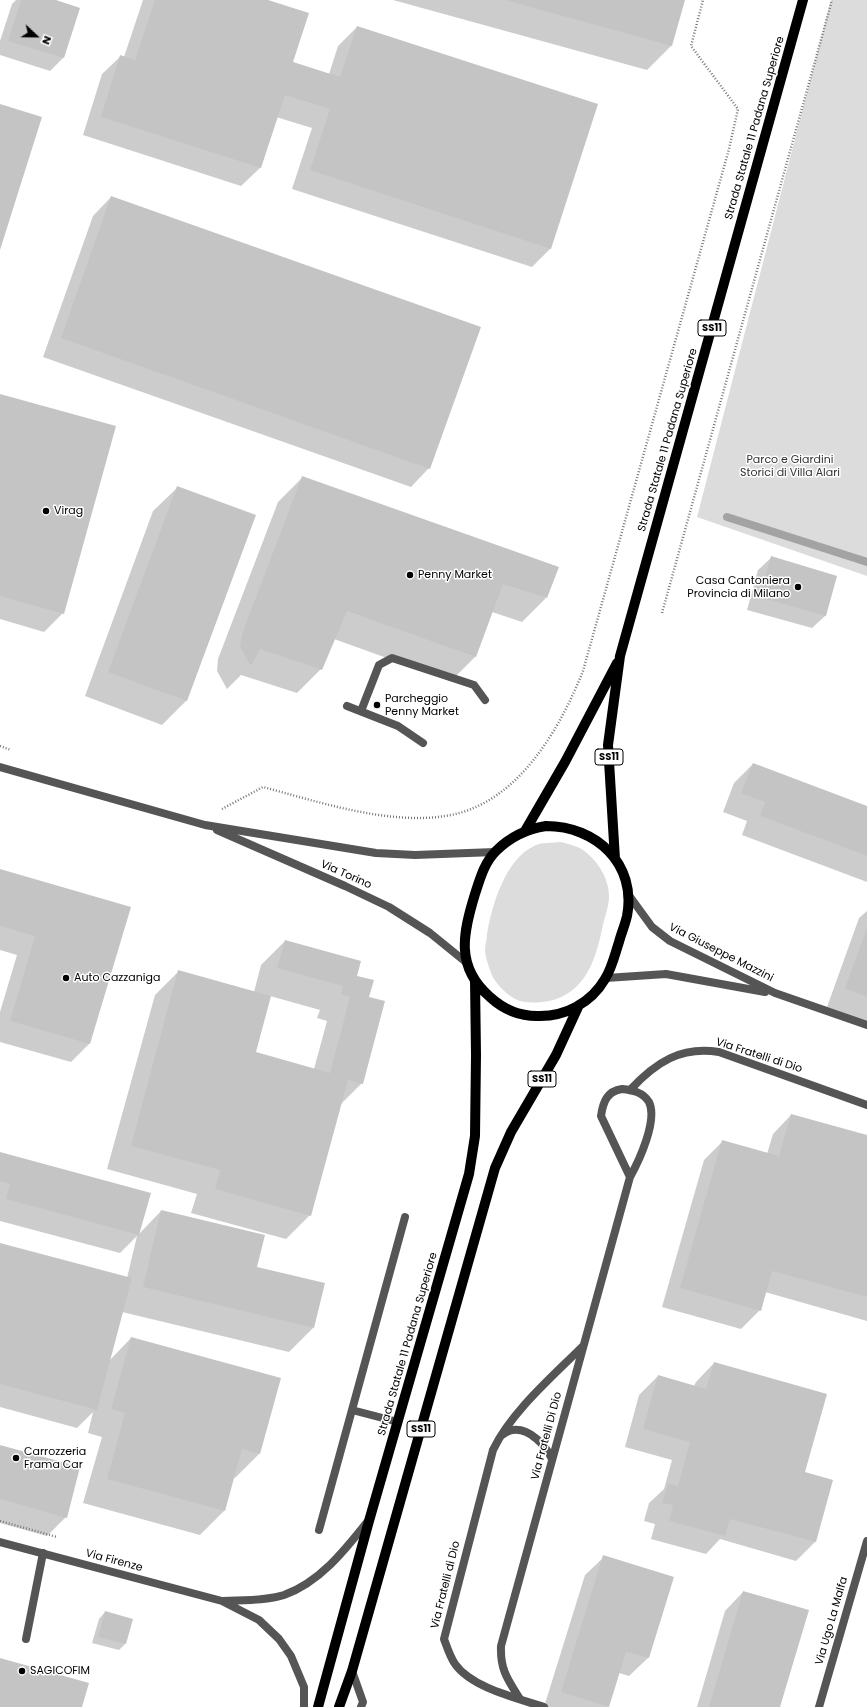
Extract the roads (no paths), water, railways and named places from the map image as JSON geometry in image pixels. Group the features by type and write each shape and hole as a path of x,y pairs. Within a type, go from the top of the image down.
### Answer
{"main road":[{"name":"Strada Statale 11 Padana Superiore","path":"615,859 608,745 620,656 804,0"},
{"name":"Strada Statale 11 Padana Superiore","path":"525,831 566,762 620,656"},
{"name":"Strada Statale 11 Padana Superiore","path":"546,826 567,828 583,833 599,842 615,859 624,876 628,894 627,916 606,978 590,998 579,1005 556,1015 531,1016 519,1014 496,1002 485,993 475,980 467,963 464,937 482,873 495,852 509,840 525,831 546,826"},
{"name":"Strada Statale 11 Padana Superiore","path":"318,1707 369,1521 472,1163 475,1136 475,980"},
{"name":"Strada Statale 11 Padana Superiore","path":"339,1707 352,1671 494,1168 511,1132 556,1055 579,1005"}],"street":[{"path":"361,712 379,665 392,658 474,685 485,700"},
{"path":"347,706 398,726 423,743"},
{"name":"Via Torino","path":"0,767 205,825 376,853 415,855 495,852"},
{"name":"Via Torino","path":"205,825 345,886 389,907 430,933 467,963"},
{"name":"Via Giuseppe Mazzini","path":"628,894 646,920 660,934 670,941 774,993 867,1025"},
{"name":"Via Giuseppe Mazzini","path":"606,978 666,974 774,993"},
{"name":"Via Fratelli di Dio","path":"630,1090 650,1070 678,1054 707,1050 719,1052 867,1105"},
{"path":"630,1090 622,1089 611,1092 604,1102 601,1116 630,1177"},
{"name":"Via Fratelli Di Dio","path":"520,1699 502,1669 501,1646 630,1177 637,1164 647,1136 650,1119 649,1102 638,1092 630,1090"},
{"path":"319,1530 405,1217"},
{"name":"Via Fratelli di Dio","path":"544,1707 481,1684 467,1676 455,1663 444,1639 493,1450 499,1437 510,1421 584,1345"},
{"path":"352,1410 398,1422"},
{"name":"Via Fratelli di Dio","path":"499,1437 512,1430 525,1432 546,1446 552,1459"},
{"name":"Via Firenze","path":"222,1601 264,1599 283,1595 295,1590 332,1563 369,1521"},
{"name":"Via Ugo La Malfa","path":"819,1707 867,1541"},
{"name":"Via Firenze","path":"0,1542 222,1601 259,1620 279,1638 291,1656 304,1687 304,1707"},
{"path":"26,1640 43,1553"},
{"path":"352,1671 363,1702 361,1707"}],"waterway":[{"path":"727,517 867,562"}],"place":[{"name":"Virag","path":"46,511"},
{"name":"Penny Market","path":"410,575"},
{"name":"Casa Cantoniera Provincia di Milano","path":"798,587"},
{"name":"Parcheggio Penny Market","path":"377,705"},
{"name":"Auto Cazzaniga","path":"66,978"},
{"name":"Carrozzeria Frama Car","path":"16,1458"},
{"name":"SAGICOFIM","path":"22,1671"}],"park label":[{"name":"Parco e Giardini Storici di Villa Alari","path":"790,466"}]}
